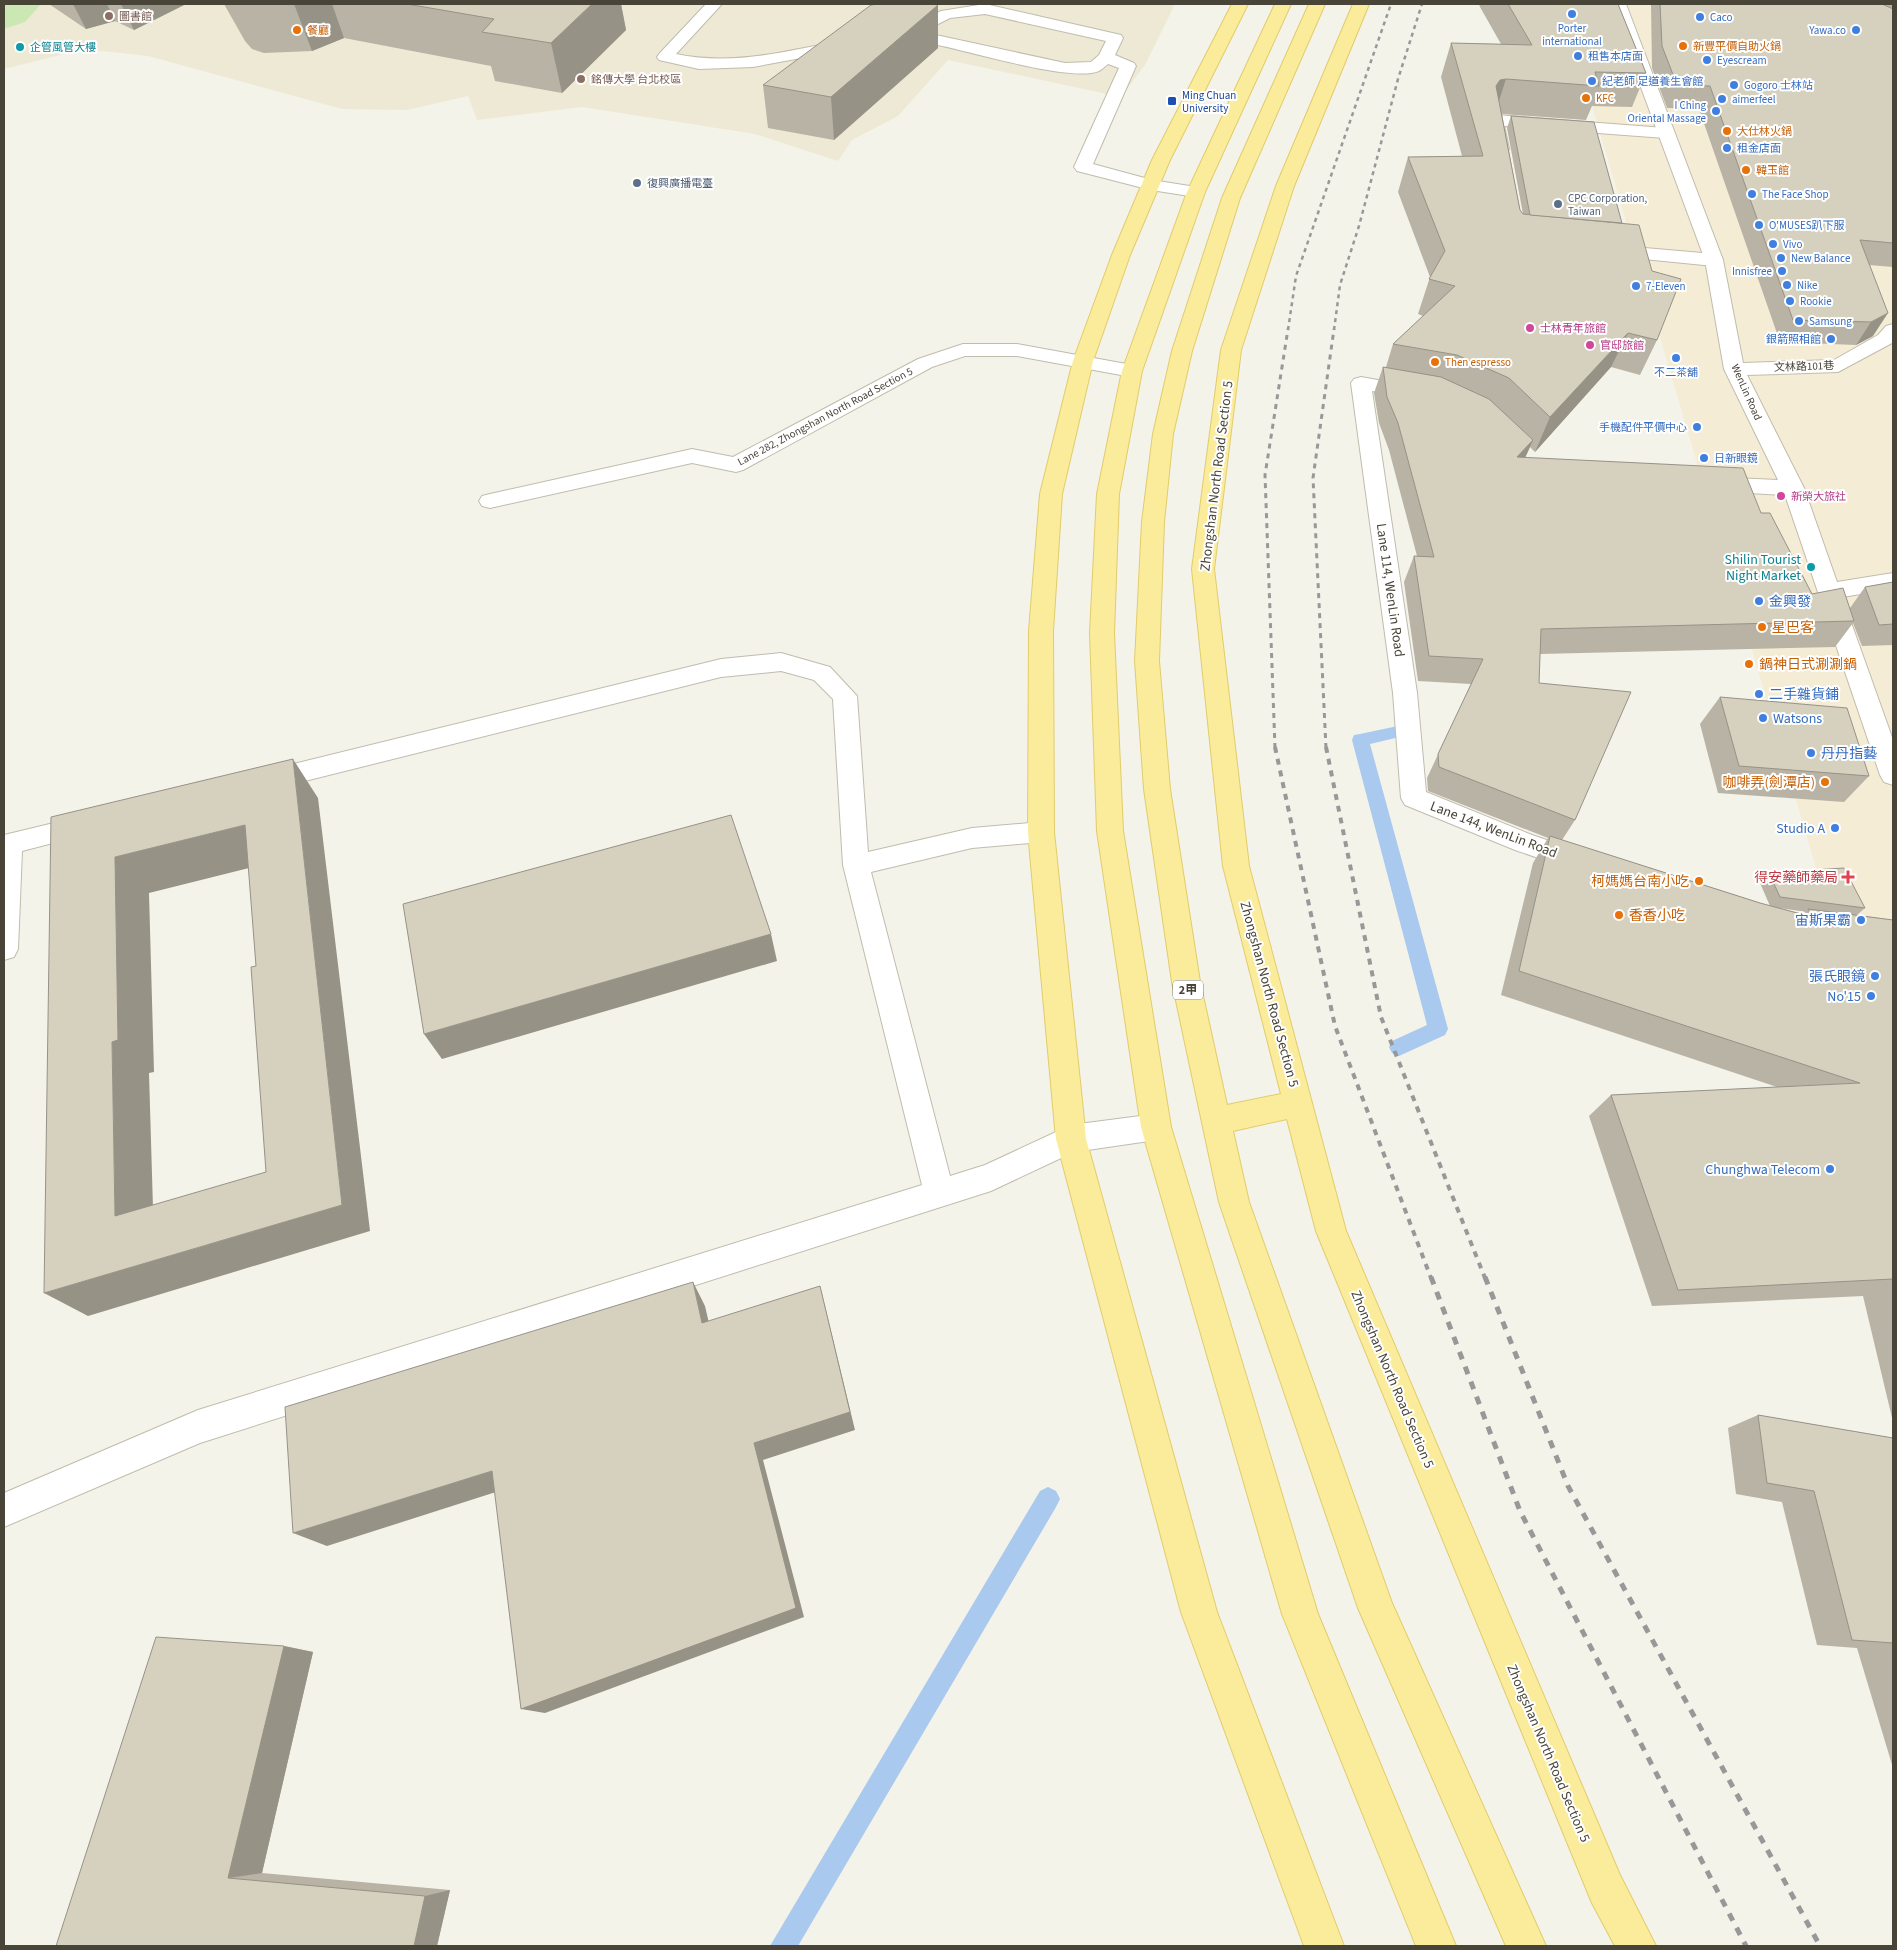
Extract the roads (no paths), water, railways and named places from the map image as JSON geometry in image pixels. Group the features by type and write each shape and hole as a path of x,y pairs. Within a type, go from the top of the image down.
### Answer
{"main road":[{"path":"1240,4 1162,160 1121,255 1083,361 1051,494 1041,631 1041,832 1072,1139 1199,1612 1324,1946"},
{"path":"1283,4 1196,192 1132,371 1108,494 1102,633 1110,831 1156,1126 1300,1614 1436,1946"},
{"name":"2甲","path":"1317,4 1231,198 1185,341 1163,434 1152,522 1147,661 1157,789 1186,982 1234,1202 1376,1608 1526,1946"},
{"name":"Zhongshan North Road Section 5","path":"1361,4 1285,186 1231,350 1203,569 1236,866 1331,1231 1606,1889 1636,1946"},
{"path":"1217,1121 1298,1103"}],"street":[{"path":"714,4 665,57 699,64 753,62 859,42"},
{"name":"WenLin Road","path":"1618,4 1714,260 1734,369 1793,488 1893,775"},
{"path":"888,37 908,34 946,14 985,9 1115,38 1106,57 1095,68 1065,68 908,34"},
{"path":"1106,57 1128,66 1083,167 1152,185 1196,192"},
{"path":"1504,167 1494,120 1665,133"},
{"path":"1597,250 1714,260"},
{"name":"文林路101巷","path":"1734,369 1838,366 1886,339 1893,330"},
{"name":"Lane 282, Zhongshan North Road Section 5","path":"490,501 692,456 736,464 925,363 963,350 1017,350 1132,371"},
{"name":"Lane 114, WenLin Road","path":"1414,798 1405,693 1361,383 1427,395"},
{"path":"1696,484 1793,488"},
{"path":"1829,591 1893,580"},
{"path":"240,787 721,668 781,662 822,673 845,696 856,865 939,1193"},
{"name":"Lane 144, WenLin Road","path":"1414,798 1524,843 1598,868"},
{"path":"4,949 9,844 105,820"},
{"path":"856,865 972,838 1041,832"},
{"path":"4,1510 198,1427 991,1177 1072,1139 1156,1126"}],"waterway":[{"path":"1398,732 1360,740 1438,1029 1399,1047"},
{"path":"783,1946 1048,1499"}],"railway":[{"path":"1288,330 1296,276 1391,4"},
{"path":"1334,330 1340,285 1359,226 1398,79 1422,4"},
{"path":"1275,748 1265,475 1288,329"},
{"path":"1326,748 1313,478 1334,329"},
{"path":"1275,747 1335,1026 1431,1278"},
{"path":"1326,747 1381,1017 1485,1278"},
{"path":"1431,1277 1520,1511 1746,1946"},
{"path":"1485,1277 1568,1486 1820,1946"}],"place":[{"name":"Porter international","path":"1572,14"},
{"name":"圖書館","path":"109,16"},
{"name":"Caco","path":"1700,17"},
{"name":"餐廳","path":"297,30"},
{"name":"Yawa.co","path":"1856,30"},
{"name":"新豐平價自助火鍋","path":"1683,46"},
{"name":"企管風管大樓","path":"20,47"},
{"name":"租售本店面","path":"1578,56"},
{"name":"Eyescream","path":"1707,60"},
{"name":"銘傳大學 台北校區","path":"581,79"},
{"name":"紀老師 足道養生會館","path":"1592,81"},
{"name":"Gogoro 士林站","path":"1734,85"},
{"name":"KFC","path":"1586,98"},
{"name":"aimerfeel","path":"1722,99"},
{"name":"Ming Chuan University","path":"1172,101"},
{"name":"I Ching Oriental Massage","path":"1716,111"},
{"name":"大仕林火鍋","path":"1727,131"},
{"name":"租金店面","path":"1727,148"},
{"name":"韓玉館","path":"1746,170"},
{"name":"復興廣播電臺","path":"637,183"},
{"name":"The Face Shop","path":"1752,194"},
{"name":"CPC Corporation, Taiwan","path":"1558,204"},
{"name":"O'MUSES趴下服","path":"1759,225"},
{"name":"Vivo","path":"1773,244"},
{"name":"New Balance","path":"1781,258"},
{"name":"Innisfree","path":"1782,271"},
{"name":"Nike","path":"1787,285"},
{"name":"7-Eleven","path":"1636,286"},
{"name":"Rookie","path":"1790,301"},
{"name":"Samsung","path":"1799,321"},
{"name":"士林青年旅館","path":"1530,328"},
{"name":"銀箭照相館","path":"1831,339"},
{"name":"官邸旅館","path":"1590,345"},
{"name":"不二茶舖","path":"1676,358"},
{"name":"Then espresso","path":"1435,362"},
{"name":"手機配件平價中心","path":"1697,427"},
{"name":"日新眼鏡","path":"1704,458"},
{"name":"新榮大旅社","path":"1781,496"},
{"name":"Shilin Tourist Night Market","path":"1811,567"},
{"name":"金興發","path":"1759,601"},
{"name":"星巴客","path":"1762,627"},
{"name":"鍋神日式涮涮鍋","path":"1749,664"},
{"name":"二手雜貨鋪","path":"1759,694"},
{"name":"Watsons","path":"1763,718"},
{"name":"丹丹指藝","path":"1811,753"},
{"name":"咖啡弄(劍潭店)","path":"1825,782"},
{"name":"Studio A","path":"1835,828"},
{"name":"得安藥師藥局","path":"1848,877"},
{"name":"柯媽媽台南小吃","path":"1699,881"},
{"name":"香香小吃","path":"1619,915"},
{"name":"宙斯果霸","path":"1861,920"},
{"name":"張氏眼鏡","path":"1875,976"},
{"name":"No'15","path":"1871,996"},
{"name":"Chunghwa Telecom","path":"1830,1169"}]}
